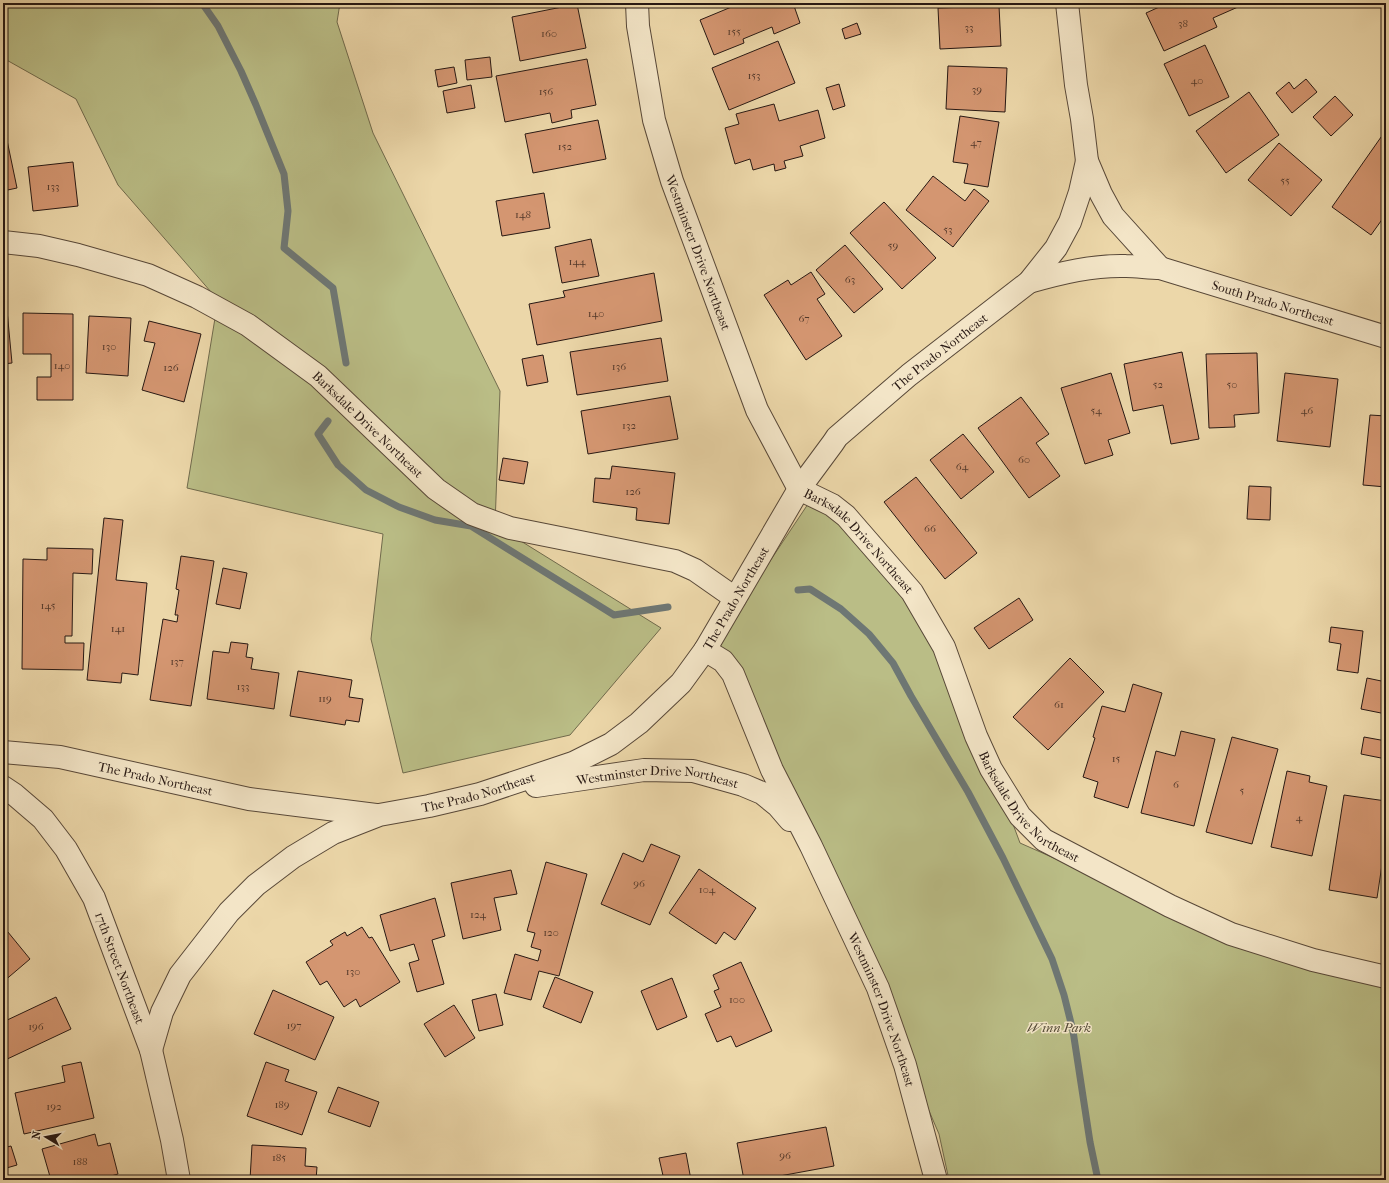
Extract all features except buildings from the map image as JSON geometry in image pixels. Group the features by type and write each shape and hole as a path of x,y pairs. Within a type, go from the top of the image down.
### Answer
{"street":[{"name":"Westminster Drive Northeast","path":"637,3 638,26 654,120 672,181 757,410 799,489"},
{"name":"The Prado Northeast","path":"1067,3 1076,84 1087,161 1101,194 1113,216 1160,268"},
{"name":"The Prado Northeast","path":"151,1050 162,1012 180,975 229,912 256,885 293,857 332,833 379,815 430,806 480,794 573,763 611,744 639,723 681,683 705,650 799,489 837,437 909,375 1029,282 1056,248 1070,222 1080,192 1087,161"},
{"name":"Barksdale Drive Northeast","path":"3,242 39,246 78,255 148,275 197,297 248,325 318,376 436,489 472,514 510,528 675,561 695,570 735,598"},
{"name":"The Prado Northeast","path":"1029,282 1062,273 1091,268 1125,266 1160,268"},
{"name":"South Prado Northeast","path":"1160,268 1386,337"},
{"name":"Barksdale Drive Northeast","path":"799,489 832,505 846,516 912,592 944,647 976,736 991,769 1020,816 1044,840 1170,906 1231,934 1313,960 1386,977"},
{"name":"Westminster Drive Northeast","path":"705,650 722,661 733,674 772,770 811,846 878,988 905,1065 936,1180"},
{"name":"The Prado Northeast","path":"3,752 60,758 249,799 379,815"},
{"name":"Westminster Drive Northeast","path":"480,794 644,770 693,771 743,785 762,793 778,806 811,846"},
{"name":"17th Street Northeast","path":"3,787 16,795 43,820 66,848 94,898 151,1050 172,1140 179,1180"}],"green space":[{"path":"3,3 340,3 337,22 373,133 500,391 495,525 661,628 570,735 403,773 371,639 383,534 187,488 218,300 118,185 76,99 3,58"},
{"name":"Winn Park","path":"814,495 927,601 1020,843 1230,936 1386,980 1386,1180 949,1180 939,1134 824,867 712,648"}],"waterway":[{"path":"202,3 218,26 241,71 284,174 288,211 284,248 333,288 346,363"},
{"path":"328,421 318,434 338,465 366,490 399,507 435,520 471,526 614,615 668,607"},
{"path":"798,590 810,589 841,609 869,634 893,663 968,792 1003,858 1052,959 1064,995 1073,1031 1090,1142 1098,1180"}]}
